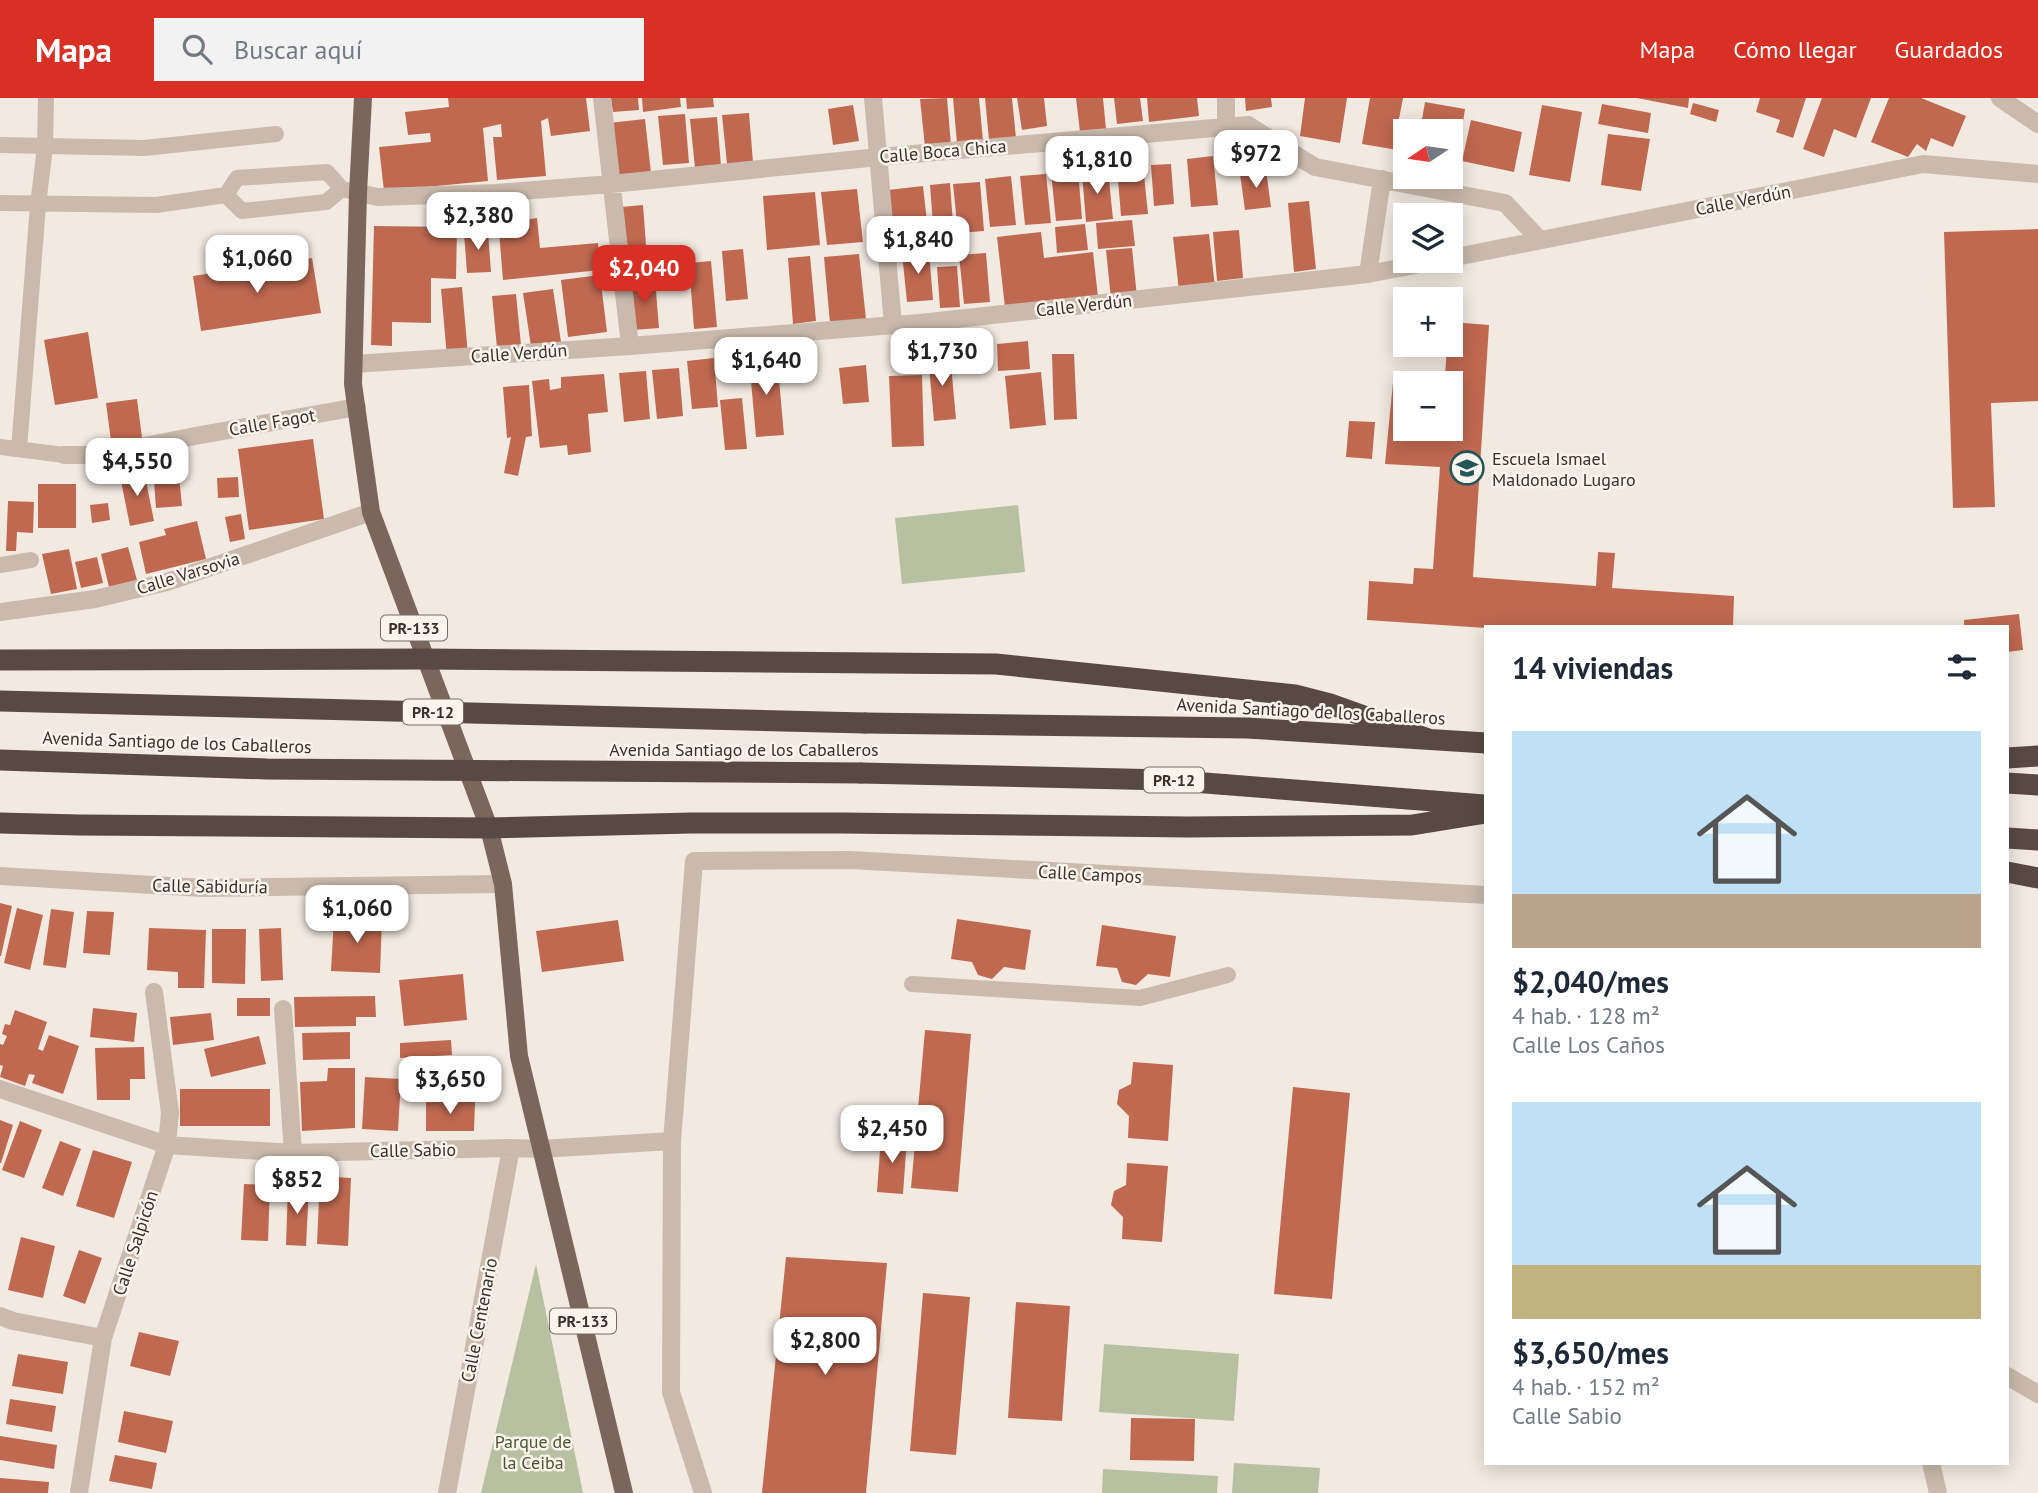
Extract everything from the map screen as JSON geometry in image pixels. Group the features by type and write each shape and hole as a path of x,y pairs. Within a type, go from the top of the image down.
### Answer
{"highway":[{"path":"0,660 425,659 996,664 1295,695 1330,704 1428,739"},
{"name":"Avenida Santiago de los Caballeros","path":"0,701 865,723 1247,728 1484,743"},
{"path":"2009,758 2038,755"},
{"name":"Avenida Santiago de los Caballeros","path":"0,760 267,769 861,773 1167,780 1484,806"},
{"path":"2009,783 2038,785"},
{"path":"0,823 489,828 691,823 1188,827 1412,825 1484,813"},
{"path":"2009,838 2038,840"},
{"path":"2009,872 2038,878"}],"main road":[{"name":"PR-133","path":"363,98 350,191 353,384 371,512 489,828 503,884 519,1056 624,1493"}],"street":[{"path":"602,98 630,346"},
{"path":"873,98 893,324"},
{"path":"1226,98 1226,126"},
{"path":"2000,98 2038,124"},
{"name":"Calle Boca Chica","path":"350,191 378,197 495,193 1248,125 1315,167 1505,203 1540,240"},
{"name":"Calle Verdún","path":"1463,256 1923,164 2038,174"},
{"path":"1368,274 1382,179"},
{"name":"Calle Verdún","path":"354,364 630,346 893,324 1393,269"},
{"name":"Calle Fagot","path":"64,455 100,455 356,407"},
{"name":"Calle Varsovia","path":"0,612 95,599 167,582 371,512"},
{"name":"Calle Campos","path":"672,1141 694,861 850,860 1484,895"},
{"name":"Calle Sabiduría","path":"0,876 203,888 503,884"},
{"name":"Calle Salpicón","path":"79,1493 103,1338 167,1145 170,1113 154,992"},
{"path":"283,1009 293,1153"},
{"name":"Calle Sabio","path":"0,1089 167,1145 293,1153 541,1149 672,1141"},
{"path":"672,1141 671,1392 703,1493"},
{"name":"Calle Centenario","path":"447,1493 511,1148"},
{"path":"0,1316 13,1321 103,1338"},
{"path":"2009,1377 2038,1394"},
{"path":"1931,1465 1937,1493"}],"lane":[{"path":"19,449 45,147 46,98"},
{"path":"0,145 144,148 276,134"},
{"path":"0,203 156,205 226,195 237,178 327,172 350,191 326,202 242,211 226,195"},
{"path":"0,447 64,455"},
{"path":"0,565 31,560"},
{"path":"912,984 1140,998 1228,975"}],"green space":[{"path":"1018,505 1025,572 902,584 895,518"},
{"name":"Parque de la Ceiba","path":"536,1264 583,1493 481,1493"},
{"path":"1104,1344 1239,1354 1234,1421 1099,1412"},
{"path":"1234,1463 1320,1468 1318,1493 1232,1493"},
{"path":"1103,1469 1218,1476 1217,1493 1102,1493"}],"building":[{"path":"448,98 586,98 590,131 551,136 548,118 541,121 546,176 497,180 493,137 502,137 501,124 483,128 488,181 384,191 379,147 431,142 430,133 408,135 405,112 449,107"},
{"path":"611,98 638,98 639,110 613,112"},
{"path":"642,98 680,98 681,107 643,112"},
{"path":"686,98 713,98 714,107 687,109"},
{"path":"947,98 951,145 925,147 920,99"},
{"path":"953,98 979,98 983,141 957,143"},
{"path":"985,98 1012,98 1016,138 989,140"},
{"path":"1017,98 1044,98 1047,126 1022,130"},
{"path":"1076,98 1103,98 1106,129 1080,132"},
{"path":"1114,98 1140,98 1143,121 1117,124"},
{"path":"1147,98 1197,98 1199,116 1149,122"},
{"path":"1245,98 1271,98 1272,107 1246,111"},
{"path":"1305,98 1347,98 1340,143 1300,136"},
{"path":"1370,98 1403,98 1399,119 1393,119 1393,149 1362,144"},
{"path":"1637,98 1689,98 1688,108"},
{"path":"1760,98 1806,98 1793,138 1776,132 1780,120 1756,112"},
{"path":"1822,98 1871,98 1856,138 1834,129 1824,157 1803,149"},
{"path":"1889,98 1921,98 1966,116 1953,147 1931,138 1926,151 1917,144 1908,157 1871,142"},
{"path":"1425,102 1465,109 1463,122 1463,119 1422,119"},
{"path":"1693,103 1719,110 1716,122 1690,114"},
{"path":"1602,104 1651,113 1648,133 1598,124"},
{"path":"853,105 859,141 833,145 828,109"},
{"path":"1542,105 1582,112 1570,182 1529,175"},
{"path":"749,113 753,162 727,164 722,115"},
{"path":"685,114 689,163 663,165 658,116"},
{"path":"717,117 721,166 695,168 690,119"},
{"path":"645,119 651,173 615,177 609,123"},
{"path":"1471,120 1522,132 1514,172 1463,161"},
{"path":"1608,134 1650,139 1641,191 1601,185"},
{"path":"1213,156 1218,205 1191,207 1187,159"},
{"path":"1171,164 1174,204 1154,206 1151,165"},
{"path":"1143,165 1148,214 1121,216 1117,167"},
{"path":"1078,170 1082,219 1056,221 1051,172"},
{"path":"1108,170 1113,219 1086,222 1082,173"},
{"path":"1266,170 1271,207 1245,210 1240,174"},
{"path":"1046,174 1051,223 1025,225 1020,176"},
{"path":"1011,176 1016,225 990,227 985,179"},
{"path":"980,182 984,231 958,233 953,184"},
{"path":"950,183 953,224 933,225 930,185"},
{"path":"923,186 929,240 893,243 888,190"},
{"path":"857,189 863,242 827,245 821,192"},
{"path":"815,192 820,245 767,250 763,196"},
{"path":"1309,201 1316,269 1294,272 1288,203"},
{"path":"643,205 648,271 626,273 621,207"},
{"path":"537,218 540,248 598,243 600,270 503,280 499,231 520,228 519,221"},
{"path":"1132,220 1135,246 1098,249 1096,223"},
{"path":"1085,224 1088,250 1057,253 1055,227"},
{"path":"374,226 457,227 456,279 431,278 431,323 392,322 392,346 371,345"},
{"path":"2038,229 2038,401 1991,403 1995,507 1953,508 1944,232"},
{"path":"1239,230 1243,278 1217,281 1213,232"},
{"path":"488,231 491,272 467,273 464,233"},
{"path":"1041,232 1044,258 1093,252 1098,297 1005,307 997,237"},
{"path":"1209,234 1215,287 1179,291 1173,237"},
{"path":"1132,248 1137,297 1111,299 1106,250"},
{"path":"743,249 748,299 726,301 722,251"},
{"path":"929,251 933,300 907,302 902,253"},
{"path":"986,253 990,302 964,304 959,255"},
{"path":"859,254 866,319 830,323 824,257"},
{"path":"810,256 816,321 793,324 788,258"},
{"path":"312,258 321,313 201,331 193,276"},
{"path":"711,261 717,327 694,329 689,263"},
{"path":"957,266 960,307 940,308 937,267"},
{"path":"600,275 607,332 568,337 561,280"},
{"path":"655,279 659,328 633,330 629,282"},
{"path":"462,287 468,355 447,357 441,289"},
{"path":"553,289 561,342 531,346 523,293"},
{"path":"516,294 521,345 497,348 492,296"},
{"path":"1463,323 1489,325 1473,577 1596,586 1598,552 1615,553 1612,588 1734,596 1733,625 1484,625 1484,628 1367,620 1369,581 1413,584 1414,568 1433,569 1440,467 1385,464 1393,382 1393,441 1463,441 1463,371 1445,371 1446,357 1463,357"},
{"path":"88,332 98,398 55,405 44,340"},
{"path":"1028,341 1030,369 998,371 997,344"},
{"path":"950,354 956,419 934,421 928,356"},
{"path":"1052,354 1074,354 1077,419 1054,420"},
{"path":"777,357 784,435 756,437 749,359"},
{"path":"714,358 718,407 692,409 687,361"},
{"path":"866,365 869,402 843,404 839,368"},
{"path":"679,368 683,416 657,419 652,370"},
{"path":"646,371 650,419 624,422 619,373"},
{"path":"1041,372 1046,425 1010,429 1005,376"},
{"path":"604,374 608,412 588,414 591,452 568,455 567,445 540,448 532,381 549,379 550,390 561,388 561,377"},
{"path":"922,375 924,446 892,447 889,376"},
{"path":"529,385 532,436 526,437 518,476 504,473 511,437 507,438 503,387"},
{"path":"742,398 747,449 725,450 720,400"},
{"path":"137,399 143,445 112,449 106,403"},
{"path":"1349,421 1375,422 1372,459 1346,457"},
{"path":"313,439 324,519 249,530 238,449"},
{"path":"178,466 182,506 156,508 153,468"},
{"path":"144,471 154,521 130,526 120,476"},
{"path":"238,477 239,497 218,498 217,478"},
{"path":"38,484 76,484 76,528 38,528"},
{"path":"8,501 34,502 33,533 17,532 16,551 6,551"},
{"path":"108,503 110,520 92,523 90,505"},
{"path":"241,514 245,539 230,542 225,517"},
{"path":"197,521 206,559 146,574 139,542 166,535 164,529"},
{"path":"128,547 137,580 109,587 101,554"},
{"path":"69,549 77,589 51,594 42,554"},
{"path":"97,557 103,583 81,588 75,562"},
{"path":"2019,614 2023,650 2009,652 2009,625 1964,625 1964,620"},
{"path":"0,903 12,906 1,956 0,956"},
{"path":"17,908 43,915 30,970 4,963"},
{"path":"51,909 74,912 66,968 43,965"},
{"path":"87,911 114,912 110,955 83,953"},
{"path":"334,918 382,919 380,973 331,971"},
{"path":"957,919 1031,930 1025,970 1004,967 992,979 978,975 972,962 951,959"},
{"path":"618,920 624,961 542,972 536,931"},
{"path":"1102,925 1176,936 1170,977 1148,974 1136,985 1122,982 1117,968 1096,966"},
{"path":"149,928 206,930 204,988 178,988 178,972 147,970"},
{"path":"281,928 283,980 261,981 259,929"},
{"path":"212,929 246,929 245,984 212,983"},
{"path":"463,974 467,1020 404,1026 399,980"},
{"path":"375,996 376,1017 356,1017 356,1026 295,1027 294,997"},
{"path":"237,998 270,998 270,1016 237,1016"},
{"path":"93,1008 137,1013 134,1042 90,1037"},
{"path":"15,1010 47,1022 38,1049 43,1051 49,1035 79,1046 63,1094 32,1083 35,1075 29,1074 25,1086 0,1077 3,1066 0,1065 0,1044 3,1045 7,1036 2,1034 5,1024 10,1025"},
{"path":"211,1013 214,1040 173,1045 170,1017"},
{"path":"925,1030 971,1034 958,1192 911,1188"},
{"path":"350,1032 350,1059 303,1060 302,1033"},
{"path":"259,1036 266,1064 211,1077 204,1049"},
{"path":"451,1040 452,1055 400,1058 400,1043"},
{"path":"144,1047 145,1079 130,1079 130,1100 97,1100 95,1048"},
{"path":"467,1059 470,1091 415,1095 412,1064"},
{"path":"1133,1062 1173,1065 1168,1141 1128,1138 1129,1116 1117,1104 1119,1090 1131,1084"},
{"path":"328,1068 355,1068 355,1128 302,1131 300,1082 327,1081"},
{"path":"365,1077 401,1079 398,1131 362,1129"},
{"path":"1293,1087 1350,1093 1332,1299 1274,1294"},
{"path":"180,1089 270,1089 270,1126 180,1126"},
{"path":"426,1102 475,1102 474,1131 426,1131"},
{"path":"0,1120 13,1125 1,1163 0,1163"},
{"path":"20,1121 42,1130 24,1178 2,1170"},
{"path":"881,1136 907,1138 903,1194 877,1192"},
{"path":"60,1141 81,1149 63,1196 42,1188"},
{"path":"93,1150 132,1162 114,1218 76,1206"},
{"path":"1127,1163 1168,1166 1162,1242 1122,1239 1123,1217 1111,1205 1114,1191 1126,1185"},
{"path":"320,1176 351,1178 348,1246 317,1244"},
{"path":"244,1184 270,1185 268,1241 241,1240"},
{"path":"288,1186 309,1187 306,1246 286,1245"},
{"path":"21,1237 55,1246 43,1298 8,1290"},
{"path":"79,1250 102,1258 85,1304 63,1296"},
{"path":"786,1257 887,1263 866,1493 762,1493"},
{"path":"923,1293 970,1297 956,1455 910,1451"},
{"path":"1016,1302 1070,1306 1062,1421 1008,1418"},
{"path":"139,1332 179,1341 170,1376 130,1366"},
{"path":"18,1354 68,1362 63,1394 12,1386"},
{"path":"10,1399 56,1406 52,1432 6,1424"},
{"path":"124,1411 173,1421 166,1453 118,1442"},
{"path":"1131,1418 1195,1419 1194,1461 1130,1460"},
{"path":"0,1436 57,1445 54,1469 0,1460"},
{"path":"115,1455 157,1463 152,1489 109,1481"},
{"path":"0,1478 49,1482 48,1493 0,1493"}],"place":[{"name":"Escuela Ismael Maldonado Lugaro","path":"1467,468"}]}
